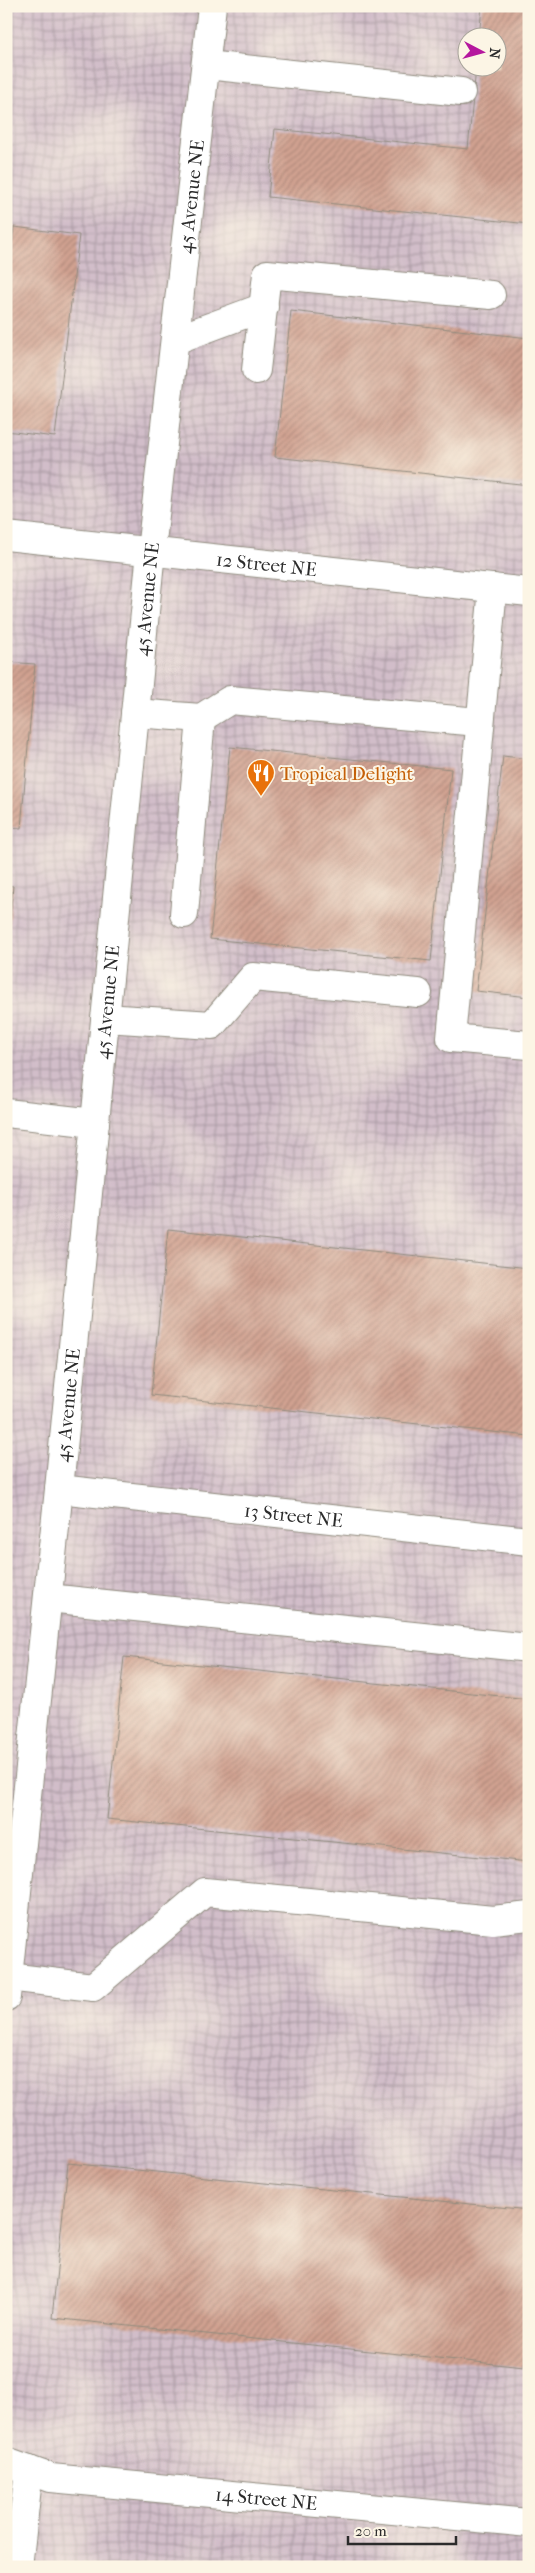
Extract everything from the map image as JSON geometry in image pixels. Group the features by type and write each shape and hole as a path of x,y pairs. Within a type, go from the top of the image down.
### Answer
{"street":[{"name":"45 Avenue NE","path":"7,1987 59,1489 151,551 212,6"},
{"path":"206,65 461,92"},
{"path":"256,370 267,274 490,295"},
{"path":"175,340 264,307"},
{"name":"12 Street NE","path":"6,536 529,592"},
{"path":"493,588 451,1038 529,1045"},
{"path":"135,713 201,718 230,700 479,722"},
{"path":"184,914 201,718"},
{"path":"105,1018 212,1025 253,977 418,994"},
{"path":"6,1113 94,1123"},
{"name":"13 Street NE","path":"59,1489 529,1541"},
{"path":"48,1598 529,1648"},
{"path":"7,1987 93,1986 205,1892 493,1920 529,1916"},
{"path":"17,2466 18,2567"},
{"name":"14 Street NE","path":"17,2466 51,2478 529,2523"}],"shaded area":[{"path":"6,6 529,6 529,2567 6,2567"}],"building":[{"path":"482,6 529,6 529,224 268,197 275,129 468,149 475,78 508,78 508,28 480,28"},
{"path":"14,227 79,235 55,437 6,431 6,288"},
{"path":"291,311 529,338 529,485 275,457"},
{"path":"6,662 35,664 21,828 6,827"},
{"path":"230,747 451,769 431,961 210,939"},
{"path":"503,756 529,759 529,997 476,991"},
{"path":"6,885 13,886 8,939 6,938"},
{"path":"168,1229 529,1268 529,1436 151,1395"},
{"path":"124,1657 529,1699 529,1862 107,1819"},
{"path":"68,2163 529,2210 529,2318 524,2367 52,2318"}],"place":[{"name":"Tropical Delight","path":"261,797"}]}
